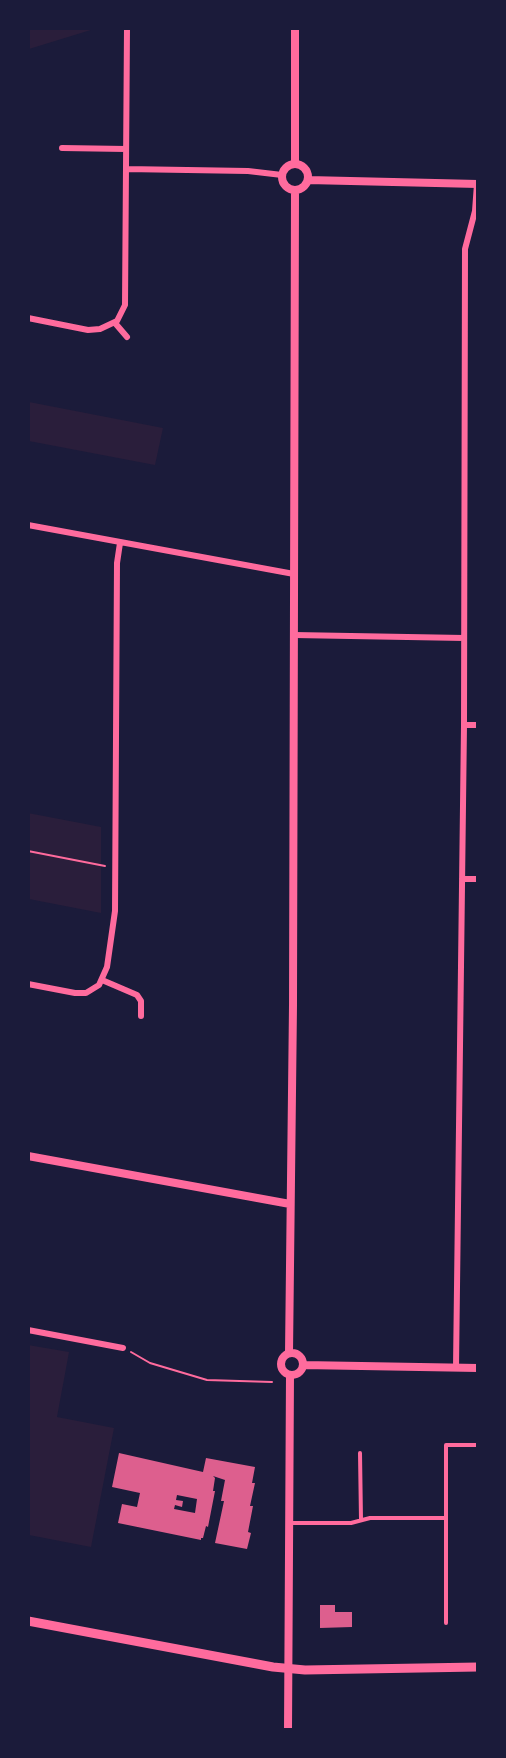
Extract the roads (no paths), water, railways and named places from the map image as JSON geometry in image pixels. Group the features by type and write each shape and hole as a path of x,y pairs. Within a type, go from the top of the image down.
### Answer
{"main road":[{"path":"28,1621 269,1667 289,1669 477,1667"}],"street":[{"path":"28,318 88,330 100,329 115,323 123,311 126,298 127,28"},
{"path":"295,28 295,164"},
{"path":"62,148 126,149"},
{"path":"295,164 305,169 308,180 303,187 295,190 285,185 282,175 286,167 295,164"},
{"path":"126,169 248,171 282,175"},
{"path":"308,180 477,184 475,211 465,249 464,725 456,1367"},
{"path":"289,1353 293,1005 295,190"},
{"path":"115,323 127,338"},
{"path":"28,525 294,574"},
{"path":"28,984 81,993 96,988 107,967 115,918 117,563 120,543"},
{"path":"294,635 464,638"},
{"path":"464,725 477,725"},
{"path":"462,879 477,879"},
{"path":"102,980 137,994 141,1001 141,1016"},
{"path":"28,1156 290,1204"},
{"path":"28,1330 123,1348"},
{"path":"289,1353 300,1356 303,1365 299,1372 290,1375 283,1371 280,1364 283,1357 289,1353"},
{"path":"303,1365 477,1368"},
{"path":"288,1730 290,1375"}],"lane":[{"path":"446,1623 446,1445 477,1445"},
{"path":"360,1453 361,1520"},
{"path":"288,1523 351,1523 361,1520 446,1518"}]}
